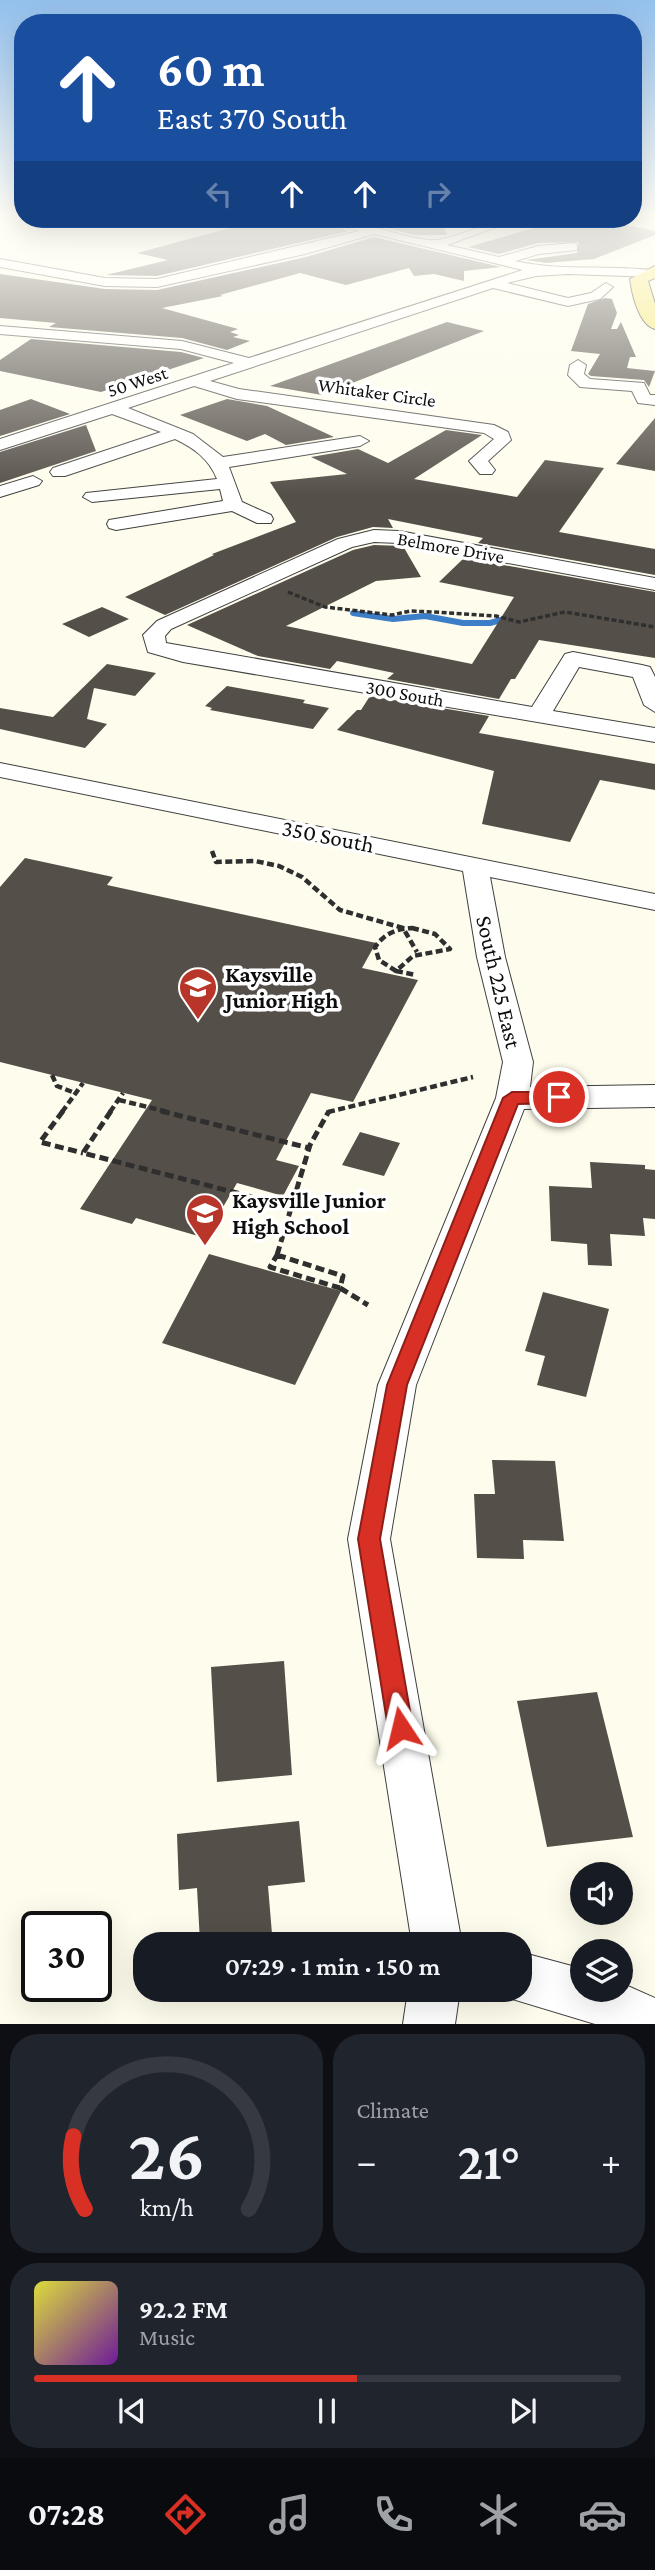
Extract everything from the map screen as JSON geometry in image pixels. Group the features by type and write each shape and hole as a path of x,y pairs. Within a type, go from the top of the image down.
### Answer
{"street":[{"name":"50 West","path":"0,445 418,307"},
{"path":"2,331 182,345 253,364"},
{"path":"578,365 576,374 586,384 638,386 649,402"},
{"name":"Whitaker Circle","path":"196,382 237,394 488,429 502,436 502,440 478,461 486,470"},
{"path":"114,409 175,433 208,451 219,463 234,505"},
{"path":"60,472 175,433"},
{"path":"219,463 360,441"},
{"path":"0,492 33,481"},
{"path":"92,497 183,490 226,483"},
{"path":"116,524 234,505 264,519"},
{"name":"Belmore Drive","path":"156,647 154,635 164,625 345,543 374,536 399,537 655,584"},
{"name":"300 South","path":"156,647 184,655 655,736"},
{"path":"539,716 573,659 642,672 655,705"},
{"name":"350 South","path":"0,770 655,902"},
{"name":"South 225 East","path":"435,1932 369,1539 397,1385 512,1098 518,1062 491,957 475,865"},
{"path":"512,1098 655,1096"},
{"path":"532,1981 596,1998 654,2024"},
{"path":"429,2024 432,2002"}],"path":[{"path":"278,588 325,607 392,615 410,611 504,617 519,622 565,612 655,627"},
{"path":"212,851 216,862 258,860 288,868 312,884 331,904 350,915 403,928 429,931 447,941 450,949 417,952 403,961 395,972"},
{"path":"403,928 417,952"},
{"path":"403,928 385,934 375,947 380,963 395,972 416,975"},
{"path":"52,1075 57,1086 75,1093"},
{"path":"368,1305 340,1288 270,1267 277,1255 309,1148 330,1110 472,1077"},
{"path":"82,1083 40,1142 291,1207"},
{"path":"83,1153 123,1093"},
{"path":"119,1100 309,1148"},
{"path":"277,1255 343,1276 340,1288"}],"building":[{"path":"0,307 165,307 162,308 238,329 230,332 239,335 233,337 250,341 227,350 182,338 49,327 56,323 0,318"},
{"path":"587,307 615,307 617,313 611,329 617,329 621,322 636,357 630,357 627,368 655,371 649,387 644,380 591,376 588,374 600,354 571,351"},
{"path":"447,322 484,331 322,395 270,386"},
{"path":"31,339 181,352 204,358 101,392 0,371 0,360"},
{"path":"31,399 70,414 0,436 0,410"},
{"path":"227,399 267,406 334,437 286,445 265,434 247,441 180,415"},
{"path":"655,418 655,471 616,464"},
{"path":"86,425 96,451 0,483 0,452"},
{"path":"446,430 482,435 414,479 517,497 545,460 604,468 559,532 655,549 655,575 478,543 483,538 388,519 393,528 373,527 337,537 165,615 125,597 214,555 212,554 296,522 270,482 347,474 311,457 358,449 388,463"},
{"path":"374,545 403,546 421,577 376,581 286,626 472,664 514,597 439,582 464,558 655,592 655,658 539,640 499,699 387,679 394,673 337,661 330,669 258,656 187,625 353,550"},
{"path":"102,607 129,619 89,637 62,624"},
{"path":"107,664 156,673 135,696 94,688 87,719 107,724 85,748 0,729 0,708 53,717"},
{"path":"227,686 305,700 303,703 329,708 313,729 210,710 212,708 205,706"},
{"path":"370,696 489,716 479,733 655,764 655,790 600,780 570,842 482,824 494,771 337,730 357,710 361,710"},
{"name":"Kaysville Junior High","path":"25,858 113,877 107,885 376,943 362,968 418,980 353,1102 311,1093 276,1160 299,1166 283,1196 237,1183 205,1238 136,1218 132,1224 80,1209 152,1100 0,1062 0,887"},
{"path":"360,1132 400,1143 384,1176 342,1165"},
{"path":"590,1162 645,1165 645,1169 655,1170 655,1219 643,1218 645,1236 610,1234 612,1266 588,1265 587,1244 551,1241 549,1186 592,1188"},
{"path":"209,1254 341,1291 295,1385 162,1343"},
{"path":"543,1292 609,1309 586,1397 537,1385 545,1356 525,1351"},
{"path":"492,1460 555,1461 564,1541 523,1540 524,1559 477,1558 474,1494 495,1494"},
{"path":"284,1661 292,1775 217,1782 211,1667"},
{"path":"597,1692 633,1837 547,1847 517,1701"},
{"path":"299,1821 305,1882 268,1886 272,1932 199,1932 197,1888 179,1890 177,1834"}],"waterway":[{"path":"353,613 393,619 425,616 463,623 490,623 508,618"}],"place":[{"name":"Kaysville Junior High","path":"198,1021"},
{"name":"Kaysville Junior High School","path":"205,1247"}],"route":[{"path":"401,1728 369,1539 397,1385 512,1098 559,1097"}]}
